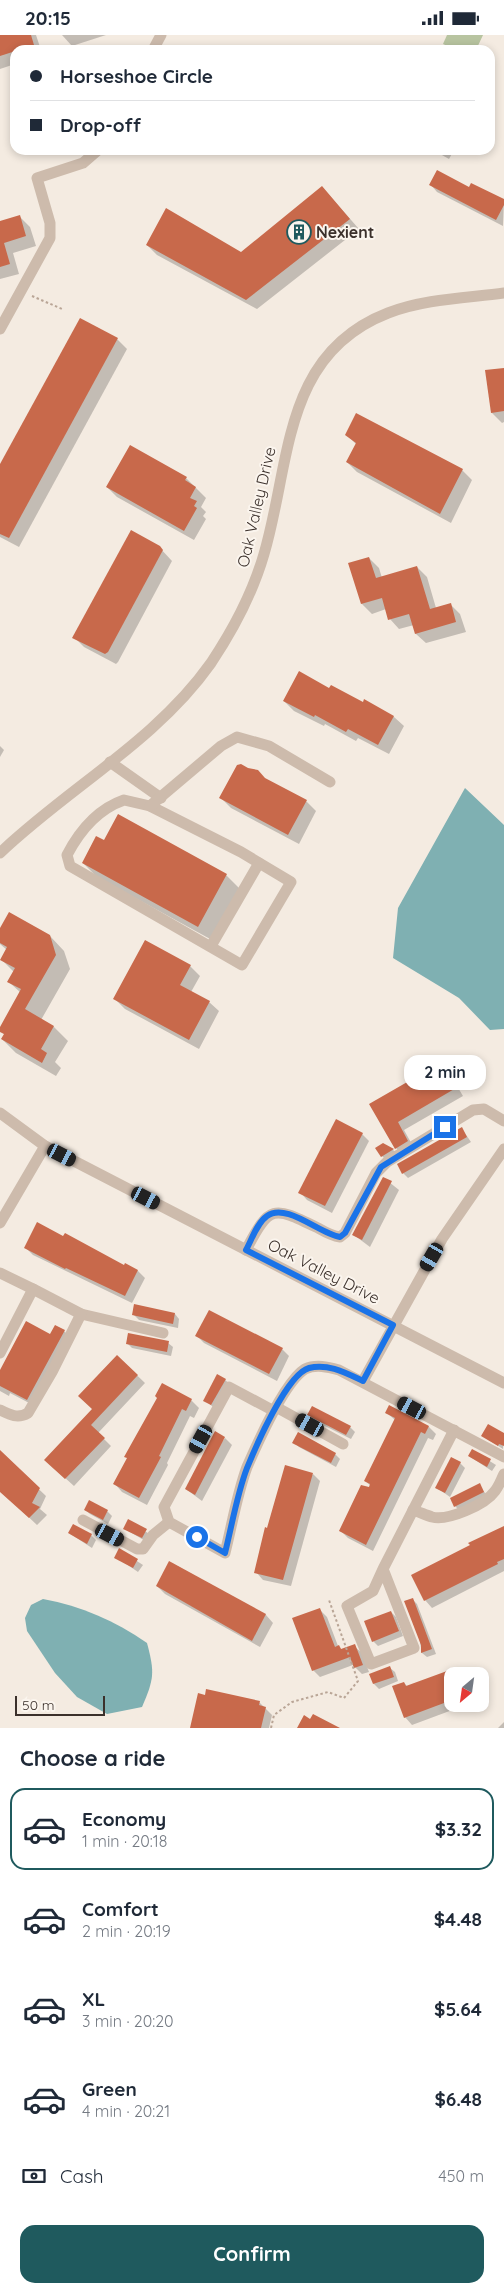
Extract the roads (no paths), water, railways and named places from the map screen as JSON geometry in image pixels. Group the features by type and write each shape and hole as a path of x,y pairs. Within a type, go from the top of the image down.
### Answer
{"street":[{"path":"0,329 50,239 50,223 37,178 83,163 92,155"},
{"name":"Oak Valley Drive","path":"0,853 145,733 178,702 210,663 229,633 257,577 265,552 296,411 310,382 325,360 360,327 387,313 423,303 504,293"},
{"path":"150,807 221,746 237,737 269,746 330,782"},
{"path":"110,762 161,798"},
{"path":"124,800 150,807 259,863 291,882 242,965 70,867 67,855 72,846 96,817 109,805 124,800"},
{"path":"211,946 259,863"},
{"path":"246,1250 259,1225 267,1215 278,1211 288,1213 340,1237 345,1233 376,1173 387,1162 473,1111 484,1109 504,1121"},
{"name":"Oak Valley Drive","path":"0,1113 45,1146 504,1383"},
{"path":"0,1223 45,1146"},
{"path":"363,1381 447,1231 504,1149"},
{"path":"0,1273 81,1314 163,1333"},
{"path":"0,1353 34,1289"},
{"path":"0,1410 13,1417 22,1417 28,1413 52,1372 81,1314"},
{"path":"343,1444 275,1409 229,1387 164,1507 169,1522 225,1553 247,1469 275,1409 294,1379 306,1369 322,1366 339,1370 504,1457"},
{"path":"383,1569 414,1648 371,1664 346,1606 373,1591 383,1569 454,1430"},
{"path":"413,1510 432,1517 445,1518 466,1510 487,1500 495,1492 504,1474"},
{"path":"83,1520 137,1549 143,1549 153,1535 169,1522"}],"water":[{"path":"465,788 504,825 504,1029 490,1030 459,998 393,958 398,908"},
{"path":"43,1599 98,1615 147,1643 152,1676 142,1707 107,1714 77,1697 55,1673 27,1631 25,1618 31,1605"}],"place":[{"name":"Nexient","path":"299,232"}]}
